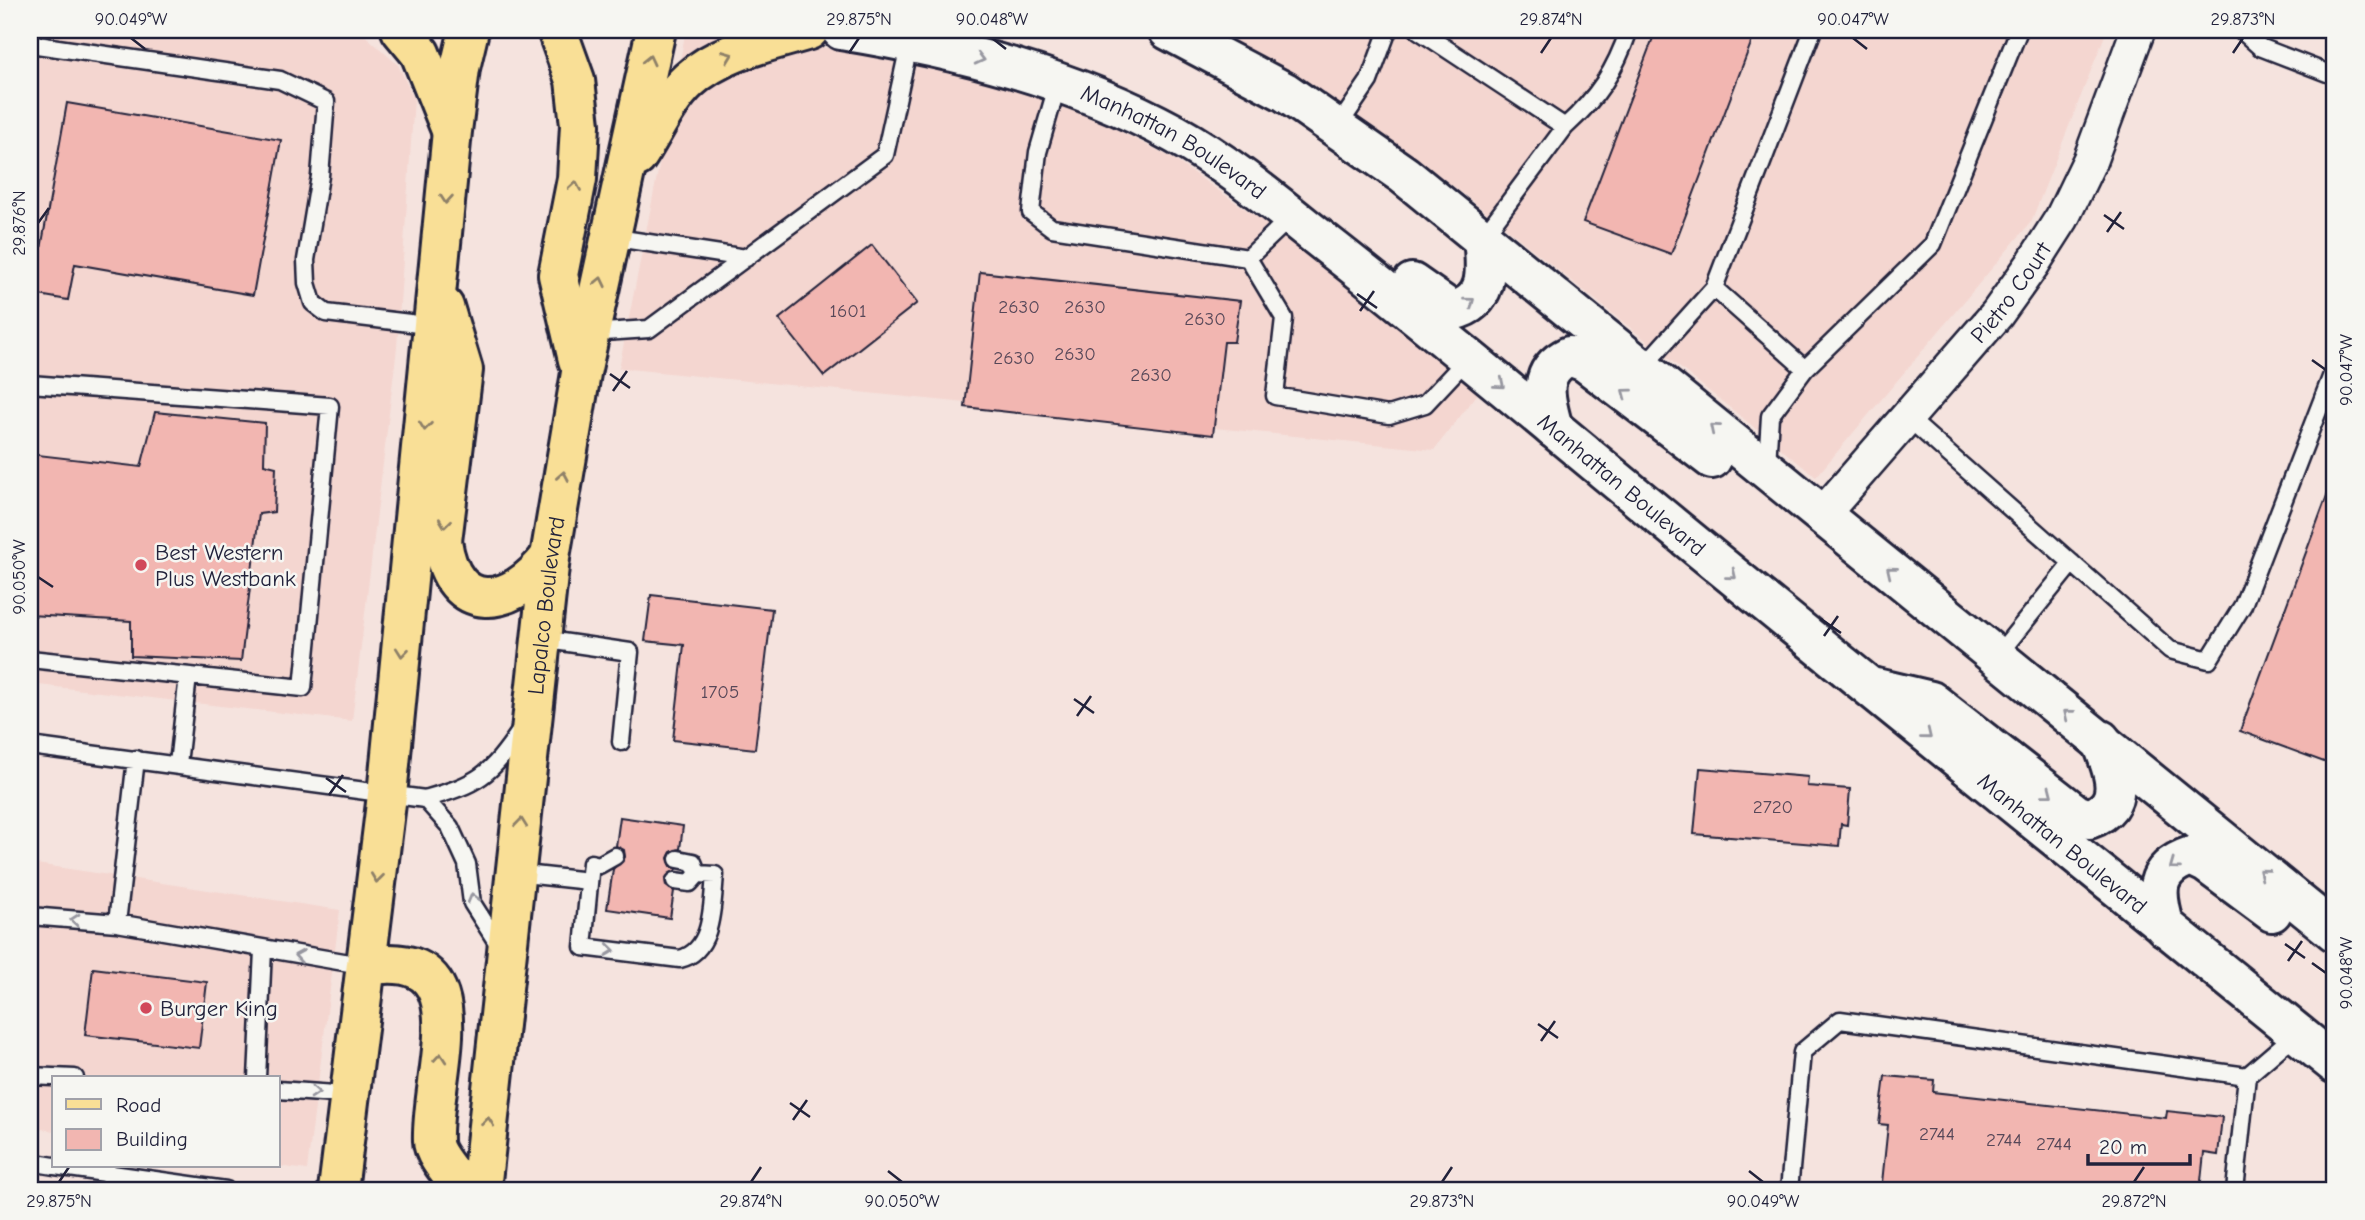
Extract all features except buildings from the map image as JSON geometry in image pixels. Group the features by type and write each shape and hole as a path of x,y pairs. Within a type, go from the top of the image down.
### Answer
{"main road":[{"path":"401,30 420,53 452,131"},
{"path":"338,1190 387,795 439,288 452,131 460,68 469,30"},
{"path":"557,30 575,80 580,125 577,179 558,275 581,373"},
{"name":"Lapalco Boulevard","path":"481,1190 550,557 589,333 656,30"},
{"path":"623,180 688,81 712,62 809,30"},
{"path":"439,288 463,370 442,541 446,565 458,585 480,599 500,597 518,589 536,576 550,557"},
{"path":"367,966 398,962 413,966 433,979 444,1005 432,1144 463,1190"}],"street":[{"name":"Manhattan Boulevard","path":"841,30 905,35 1023,69 1174,134 1231,169 1468,358 1867,686 2335,1064"},
{"path":"1168,30 1285,92 1483,237 2335,932"},
{"name":"Pietro Court","path":"1822,515 1997,314 2062,218 2090,160 2138,30"},
{"path":"1231,169 1279,176 1452,311 1464,309 1476,300 1484,289 1487,276 1483,237"},
{"path":"1552,428 1543,391 1548,371 1569,356 1585,362 1726,470 1767,471"},
{"path":"1867,686 1931,701 2076,814 2089,819 2102,814 2112,803 2115,789 2113,772 2101,740"},
{"path":"2165,927 2157,900 2159,884 2166,870 2191,856 2206,863 2308,938 2335,942"}],"lane":[{"path":"1337,128 1369,81 1388,30"},
{"path":"1418,30 1565,127"},
{"path":"1483,237 1565,127 1594,101 1622,51 1629,30"},
{"path":"1642,368 1714,288 1814,30"},
{"path":"1767,471 1770,416 1805,369 1933,244 2019,30"},
{"path":"2241,30 2260,47 2335,76"},
{"path":"589,333 649,329 885,155 905,35"},
{"path":"30,44 280,80 326,102 320,176 306,260 307,284 313,303 326,313 435,326"},
{"path":"1058,83 1038,152 1031,212 1052,228 1248,258"},
{"path":"1248,258 1292,216"},
{"path":"610,237 746,258"},
{"path":"1248,258 1284,318 1275,396 1389,415 1425,404 1468,358"},
{"path":"1714,288 1805,369"},
{"path":"1907,417 2170,650 2209,660 2243,605 2335,368"},
{"path":"30,384 330,406 303,688 30,659"},
{"path":"1997,656 2072,563"},
{"path":"541,639 630,652 621,742"},
{"path":"178,764 188,676"},
{"path":"30,746 425,799 469,786 500,762 533,712"},
{"path":"117,923 136,759"},
{"path":"425,799 450,827 467,864 472,903 506,957"},
{"path":"615,856 605,869 591,863 583,947 680,959 696,952 707,930 715,875 698,874"},
{"path":"678,859 693,862 698,874"},
{"path":"515,873 589,881"},
{"path":"675,881 690,883 698,874"},
{"path":"30,916 117,923 367,966"},
{"path":"257,1076 263,950"},
{"path":"1789,1190 1802,1052 1840,1020 2247,1076"},
{"path":"2235,1190 2247,1076 2297,1033"},
{"path":"30,1076 52,1077"},
{"path":"280,1090 351,1095"},
{"path":"30,1162 52,1166"},
{"path":"69,1168 226,1190"}],"shaded area":[{"path":"30,30 359,30 398,65 414,99 397,347 352,721 30,684"},
{"path":"686,30 874,54 980,79 1071,106 1170,157 1306,251 1483,387 1434,450 619,368"},
{"path":"1218,30 2107,30 2031,222 1816,477 1456,188"},
{"path":"30,863 340,910 307,1170 280,1166 280,1076 52,1076 52,1131 30,1127"}],"place":[{"name":"Best Western Plus Westbank","path":"141,565"},
{"name":"Burger King","path":"146,1008"}]}
